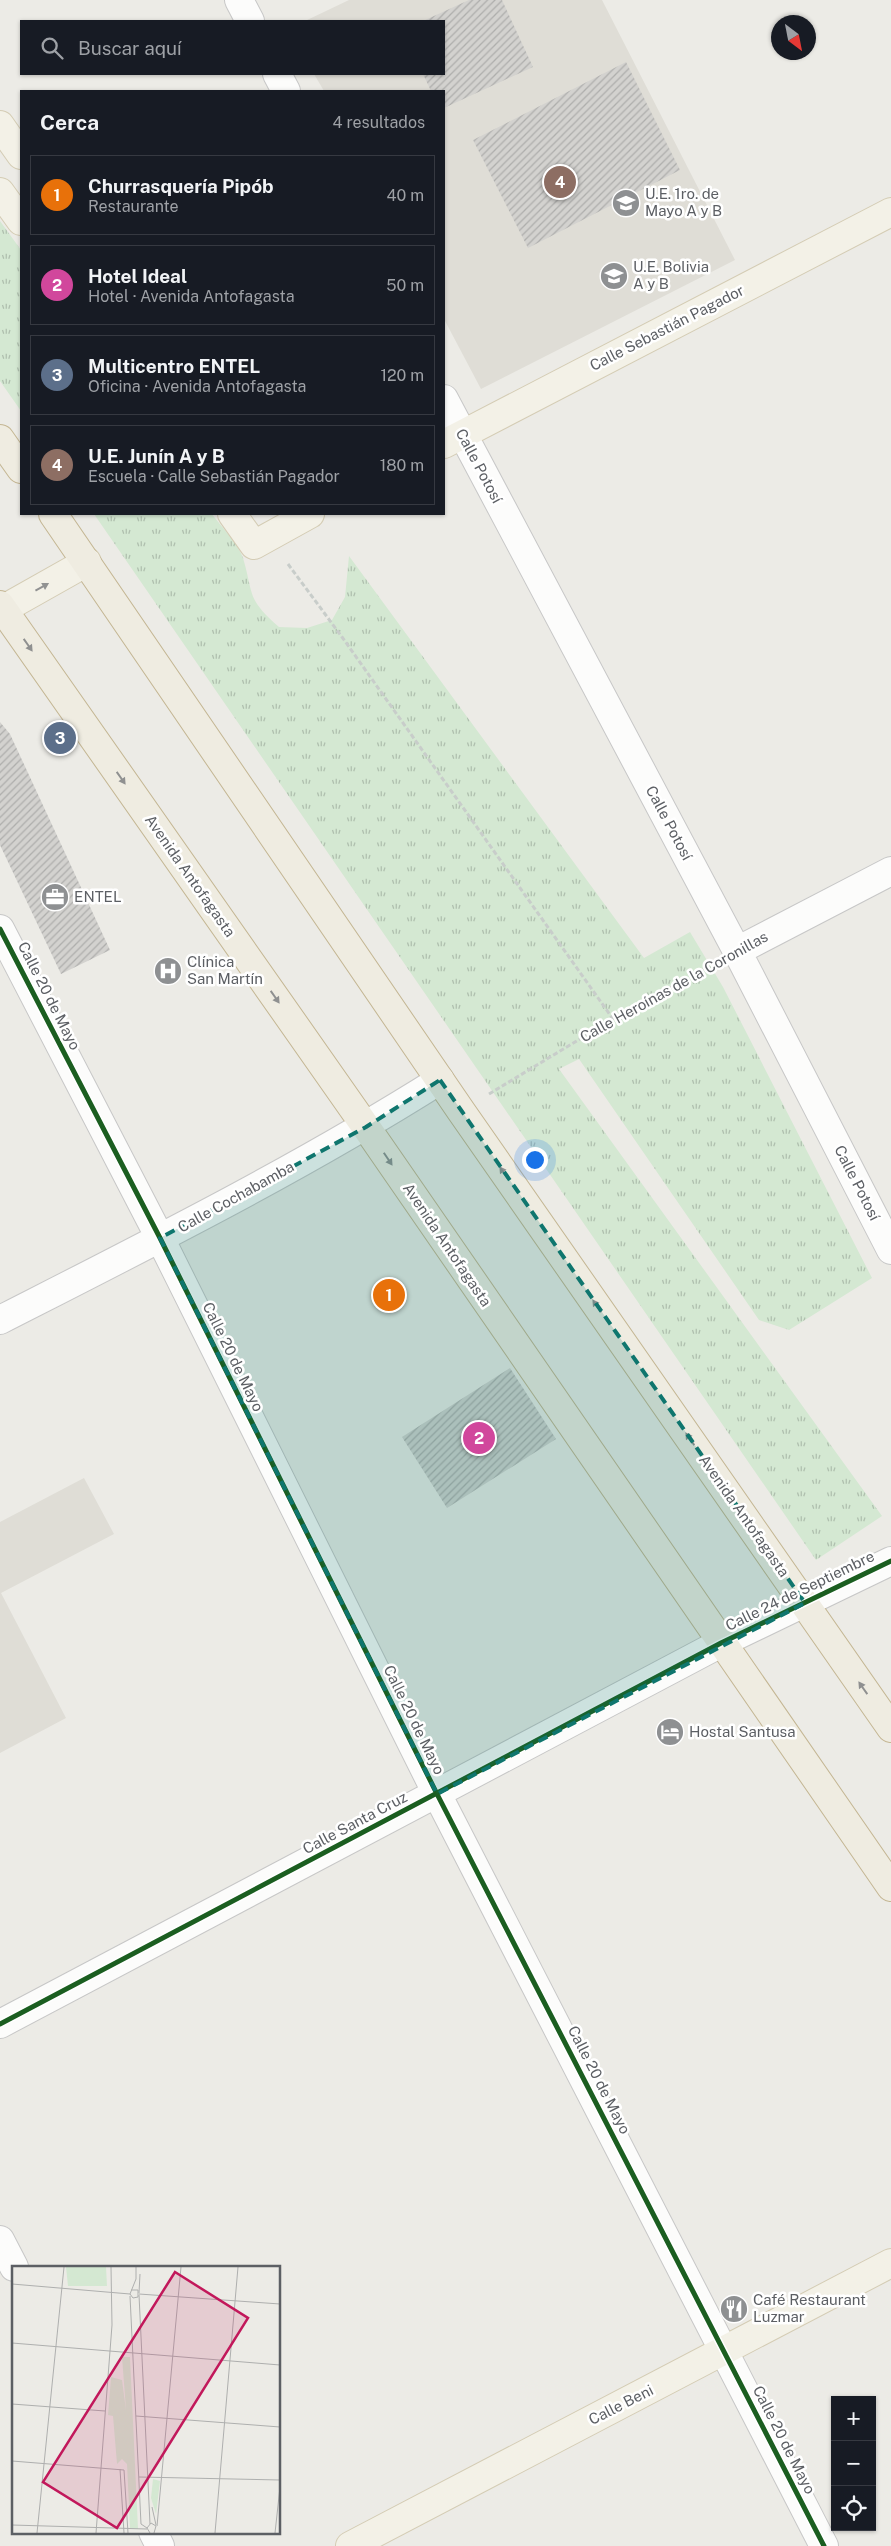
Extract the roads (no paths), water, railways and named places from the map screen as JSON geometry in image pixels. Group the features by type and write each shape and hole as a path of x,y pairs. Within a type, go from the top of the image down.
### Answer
{"highway":[{"path":"0,439 20,468"},
{"name":"Avenida Antofagasta","path":"53,515 87,562 461,1111 891,1728"},
{"name":"Avenida Antofagasta","path":"1,609 366,1127 720,1643 891,1887"}],"main road":[{"path":"0,125 20,154"},
{"path":"0,192 20,220"},
{"name":"Calle Sebastián Pagador","path":"453,439 891,212"},
{"path":"236,515 280,527"},
{"path":"1,609 87,562"},
{"name":"Calle Beni","path":"350,2546 891,2263"}],"street":[{"path":"239,0 249,20"},
{"path":"278,75 285,90"},
{"name":"Calle Potosí","path":"445,403 453,439 737,950 891,1250"},
{"name":"Calle Heroínas de la Coronillas","path":"737,950 891,870"},
{"name":"Calle 20 de Mayo","path":"0,929 160,1238 437,1794 824,2546"},
{"name":"Calle Cochabamba","path":"0,1320 160,1238 366,1127 440,1080"},
{"name":"Calle 24 de Septiembre","path":"720,1643 891,1561"},
{"name":"Calle Santa Cruz","path":"0,2024 720,1643"},
{"path":"0,2240 13,2266"},
{"path":"154,2534 160,2546"}],"place":[{"name":"U.E. Junín A y B","path":"560,182"},
{"name":"U.E. 1ro. de Mayo A y B","path":"626,203"},
{"name":"U.E. Bolivia A y B","path":"614,276"},
{"name":"Multicentro ENTEL","path":"60,738"},
{"name":"ENTEL","path":"55,897"},
{"name":"Clínica San Martín","path":"168,971"},
{"name":"Churrasquería Pipób","path":"389,1295"},
{"name":"Hotel Ideal","path":"479,1438"},
{"name":"Hostal Santusa","path":"670,1732"},
{"name":"Café Restaurant Luzmar","path":"734,2309"}]}
